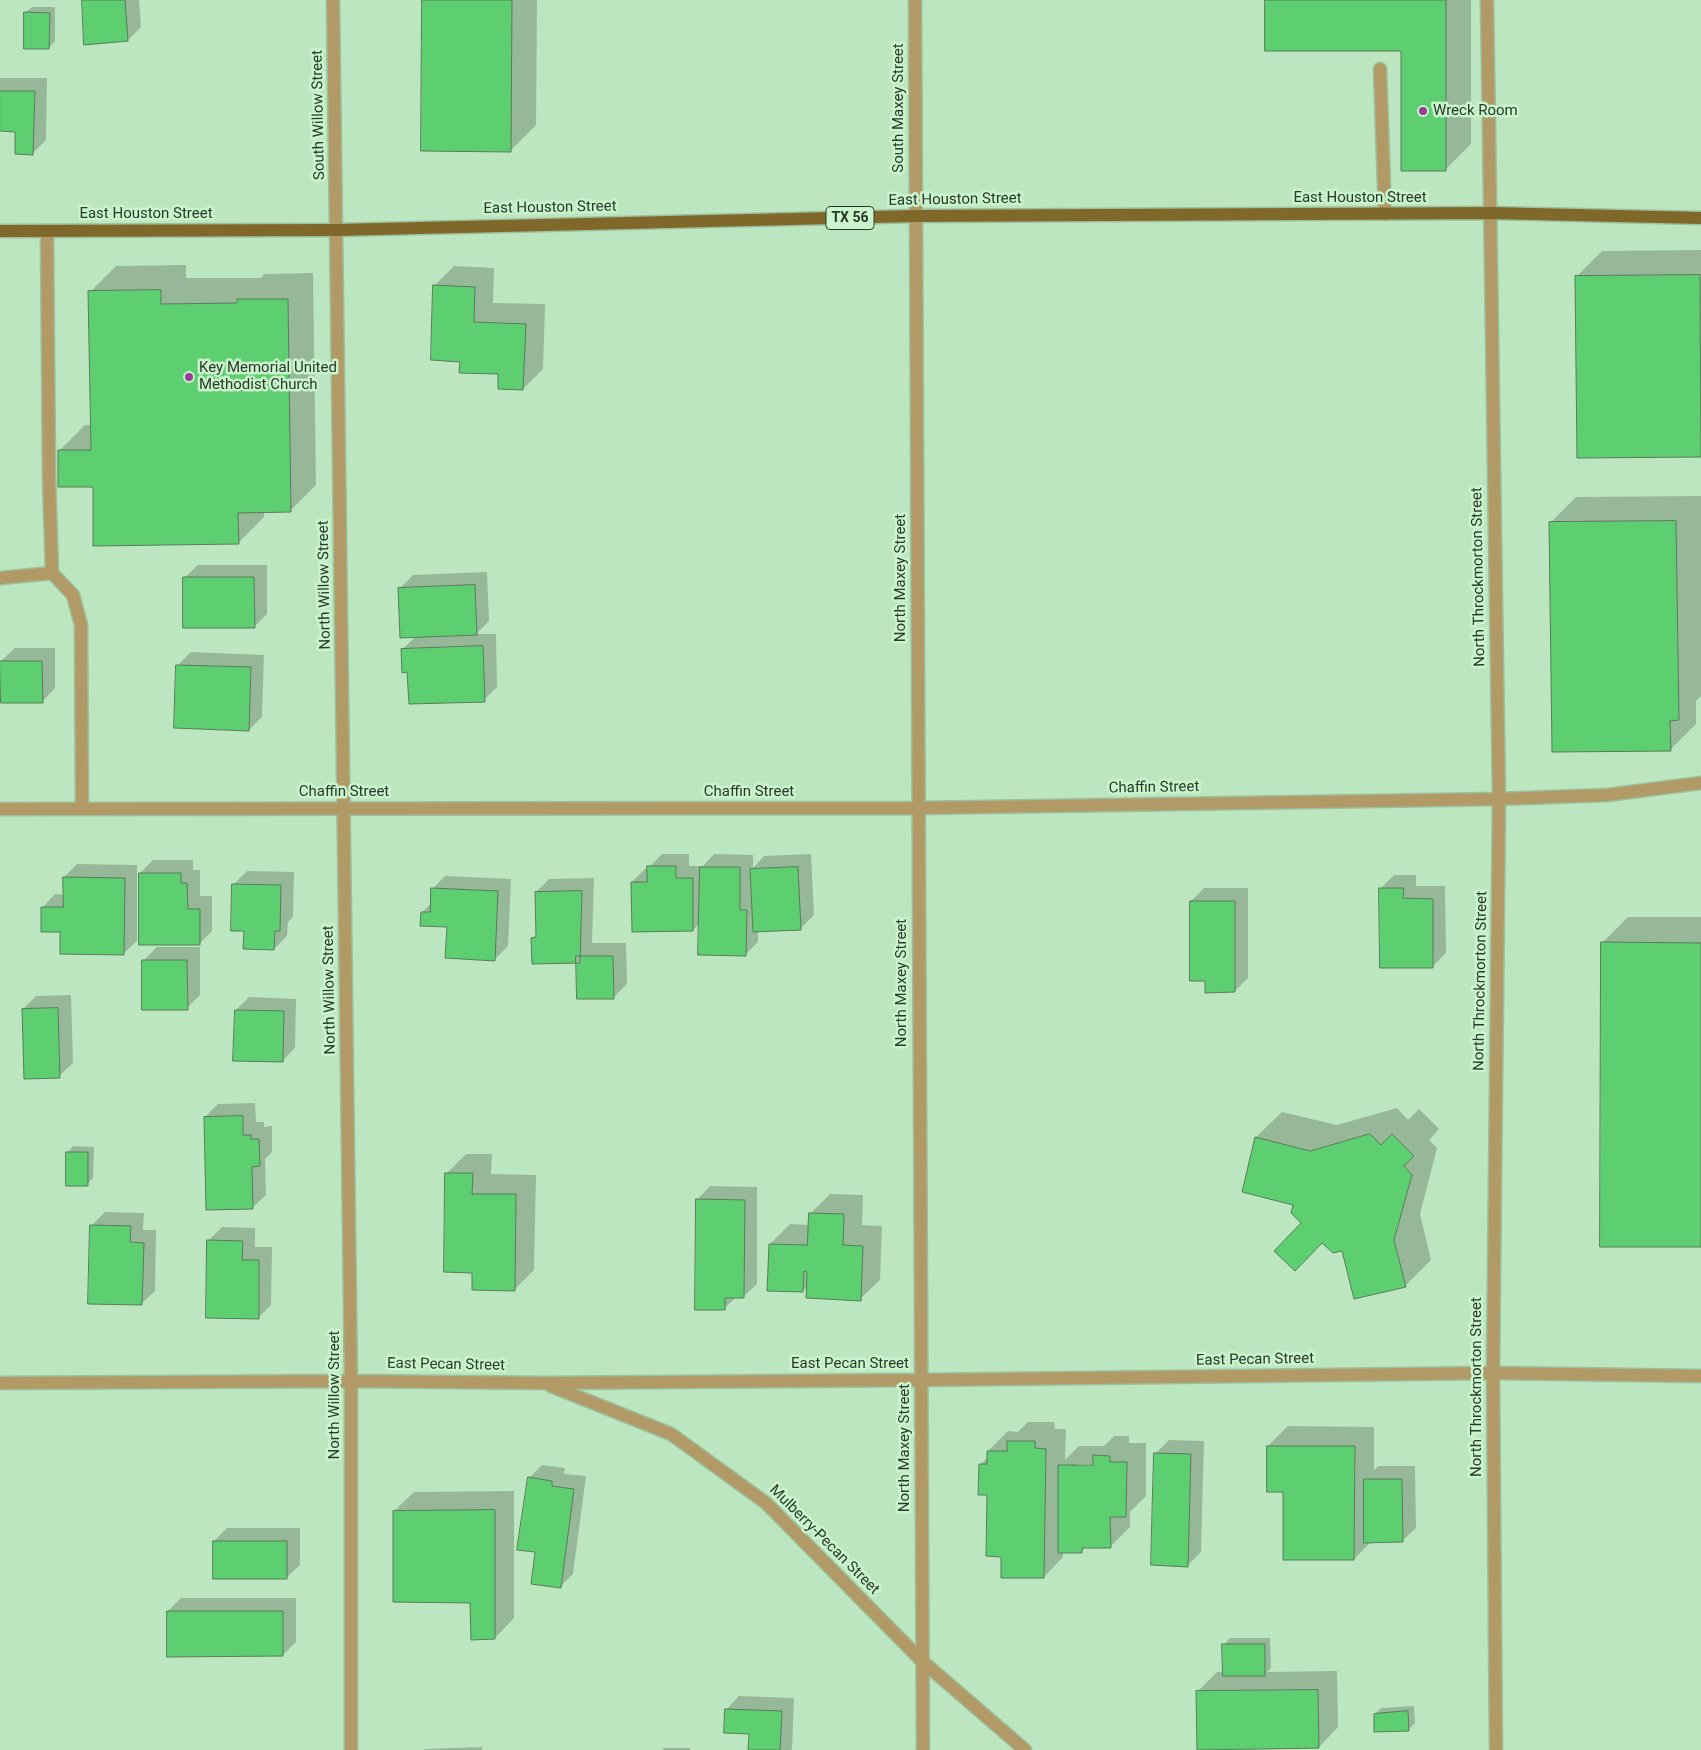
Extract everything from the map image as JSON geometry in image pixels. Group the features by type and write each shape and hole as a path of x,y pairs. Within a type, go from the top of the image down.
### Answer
{"main road":[{"name":"East Houston Street","path":"0,231 337,230 916,216 1490,213 1701,218"}],"street":[{"name":"South Willow Street","path":"333,0 337,230"},
{"name":"South Maxey Street","path":"915,0 916,216"},
{"name":"North Throckmorton Street","path":"1487,0 1499,799 1493,1373 1496,1750"},
{"path":"1380,68 1385,214"},
{"name":"North Maxey Street","path":"916,216 923,1750"},
{"path":"47,230 48,477 52,573 73,595 81,626 82,808"},
{"name":"North Willow Street","path":"337,230 351,1381 351,1750"},
{"path":"0,578 52,573"},
{"name":"Chaffin Street","path":"0,809 918,808 1499,799 1607,795 1701,783"},
{"name":"East Pecan Street","path":"0,1383 351,1381 544,1383 1493,1373 1701,1376"},
{"name":"Mulberry-Pecan Street","path":"544,1383 671,1434 766,1503 922,1661 1025,1750"}],"building":[{"path":"82,0 125,0 128,41 84,45"},
{"path":"422,0 512,0 511,152 421,151"},
{"name":"Wreck Room","path":"1265,0 1446,0 1446,171 1401,171 1401,51 1265,51"},
{"path":"24,12 50,13 49,49 24,49"},
{"path":"0,91 35,91 33,155 15,154 15,132 0,131"},
{"path":"1700,275 1701,457 1577,458 1575,276"},
{"path":"433,285 475,287 474,322 526,324 523,390 498,389 498,374 459,373 460,362 431,360"},
{"name":"Key Memorial United Methodist Church","path":"161,290 161,304 237,303 237,299 288,299 291,512 238,513 239,544 93,546 93,487 58,487 58,450 91,450 88,291"},
{"path":"1676,521 1679,720 1670,721 1671,751 1552,752 1549,522"},
{"path":"183,577 254,577 255,628 183,628"},
{"path":"475,585 477,635 400,638 398,588"},
{"path":"483,646 485,702 409,704 407,672 402,673 401,649"},
{"path":"0,661 42,661 43,703 1,703"},
{"path":"176,665 251,667 249,731 174,728"},
{"path":"647,866 676,866 676,878 693,878 693,931 632,932 631,882 647,882"},
{"path":"700,867 740,867 740,910 747,910 746,956 698,955"},
{"path":"798,867 801,930 753,932 750,869"},
{"path":"139,873 181,873 181,883 187,883 188,909 200,909 200,945 139,945"},
{"path":"63,877 125,878 124,955 60,954 60,932 41,932 41,907 63,907"},
{"path":"232,884 281,885 280,931 275,931 274,950 243,949 244,931 231,931"},
{"path":"431,888 498,891 495,961 445,958 447,927 420,926 421,912 430,912"},
{"path":"1379,888 1404,888 1403,898 1433,899 1433,968 1380,968"},
{"path":"582,891 580,963 532,964 531,938 536,937 535,892"},
{"path":"1190,901 1235,901 1235,992 1205,993 1205,981 1190,981"},
{"path":"1601,942 1701,943 1701,1247 1600,1247"},
{"path":"576,956 613,956 614,999 577,999"},
{"path":"142,960 187,960 188,1010 142,1010"},
{"path":"58,1008 60,1078 24,1079 22,1009"},
{"path":"235,1010 284,1011 283,1062 233,1061"},
{"path":"243,1116 243,1135 251,1135 251,1139 259,1139 260,1166 252,1167 253,1209 206,1210 204,1117"},
{"path":"1370,1134 1381,1145 1392,1134 1414,1156 1404,1166 1412,1175 1394,1240 1406,1287 1354,1299 1342,1251 1333,1253 1322,1243 1295,1271 1274,1251 1301,1223 1291,1213 1293,1205 1242,1192 1255,1137 1310,1151"},
{"path":"66,1152 88,1152 88,1186 66,1186"},
{"path":"445,1173 473,1173 472,1194 516,1194 515,1291 472,1290 472,1273 444,1272"},
{"path":"696,1199 745,1200 744,1298 725,1298 725,1310 695,1310"},
{"path":"809,1213 844,1214 843,1245 863,1246 861,1301 806,1298 807,1272 804,1271 803,1292 767,1291 769,1244 807,1245"},
{"path":"90,1225 131,1226 130,1242 144,1243 142,1305 88,1304"},
{"path":"207,1240 243,1241 242,1260 259,1260 259,1319 206,1318"},
{"path":"1007,1441 1035,1441 1035,1448 1046,1449 1044,1578 1001,1578 1001,1557 986,1556 987,1495 978,1495 979,1464 987,1464 987,1451 1007,1451"},
{"path":"1267,1446 1355,1446 1354,1560 1283,1560 1283,1492 1267,1492"},
{"path":"1154,1453 1191,1454 1188,1567 1151,1565"},
{"path":"1093,1455 1110,1456 1110,1462 1127,1462 1126,1517 1110,1517 1111,1548 1082,1548 1082,1553 1058,1553 1058,1465 1093,1465"},
{"path":"528,1477 552,1481 552,1486 574,1489 561,1588 531,1584 535,1552 517,1550"},
{"path":"1364,1479 1402,1479 1403,1542 1364,1543"},
{"path":"495,1510 495,1639 471,1640 470,1603 393,1602 393,1511"},
{"path":"213,1541 287,1541 287,1579 213,1579"},
{"path":"167,1611 283,1611 283,1656 167,1657"},
{"path":"1222,1644 1265,1644 1265,1676 1223,1676"},
{"path":"1318,1690 1319,1748 1197,1750 1196,1691"},
{"path":"725,1709 782,1711 780,1750 748,1750 749,1734 724,1733"},
{"path":"1408,1711 1409,1731 1374,1732 1374,1714"}],"place":[{"name":"Wreck Room","path":"1423,111"},
{"name":"Key Memorial United Methodist Church","path":"189,377"}]}
